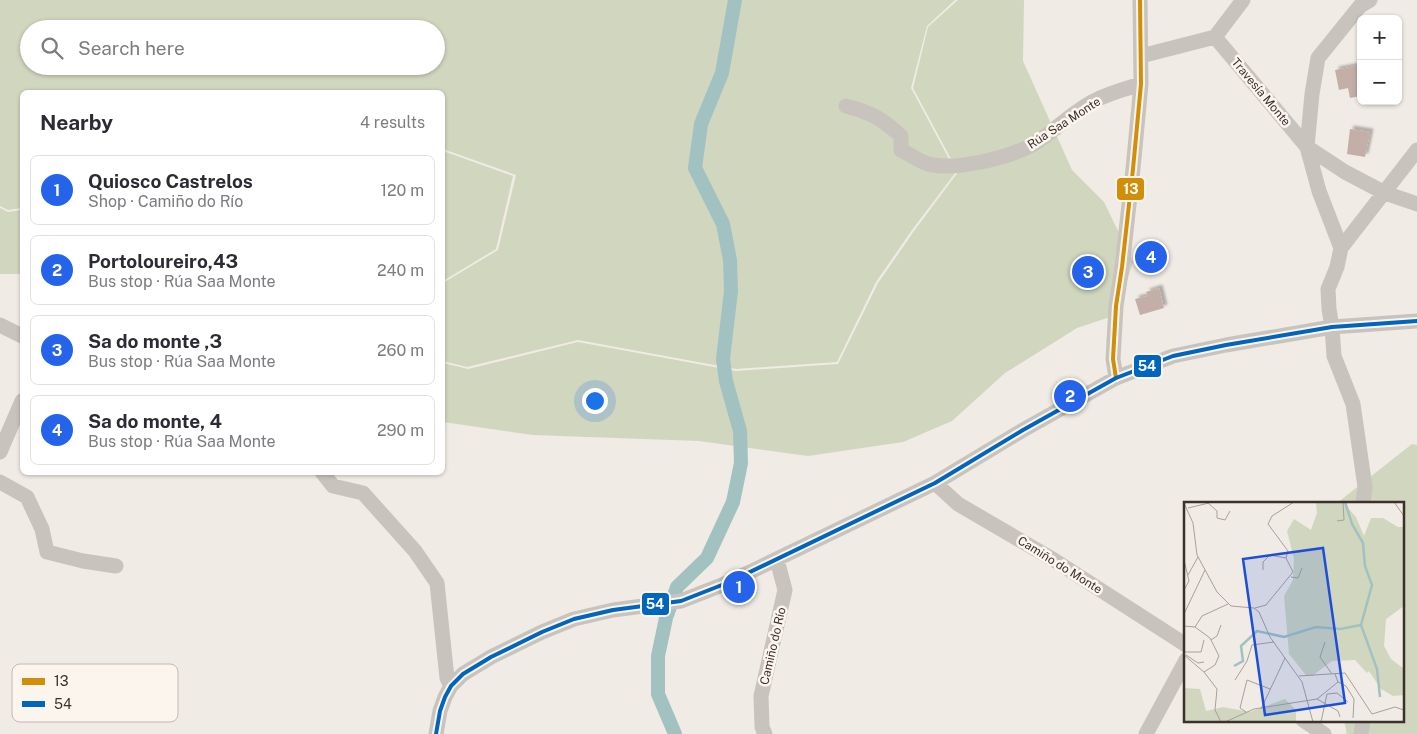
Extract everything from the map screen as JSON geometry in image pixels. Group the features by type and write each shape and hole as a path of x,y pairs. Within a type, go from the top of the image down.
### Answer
{"street":[{"path":"1116,378 1113,359 1116,306 1122,267 1141,84 1140,0"},
{"path":"1140,56 1216,37 1243,0"},
{"name":"Travesía Monte","path":"1341,248 1319,191 1307,147 1312,94 1318,58 1360,6 1370,0"},
{"name":"Travesía Monte","path":"1216,37 1307,147 1345,172 1385,193 1417,204"},
{"name":"Rúa Saa Monte","path":"846,106 866,112 884,121 901,136 901,150 928,164 967,164 1010,156 1033,144 1092,102 1117,91 1141,84"},
{"path":"1363,502 1365,487 1353,404 1334,356 1328,289 1337,267 1341,248 1417,150"},
{"path":"436,734 440,711 451,686 463,674 491,657 542,632 574,619 613,610 681,601 727,584 935,483 1023,430 1116,378 1174,356 1226,344 1332,327 1417,321"},
{"path":"0,325 20,335"},
{"path":"0,452 20,406"},
{"path":"324,475 333,486 363,493 414,551 437,583 447,678 451,686"},
{"path":"0,482 27,497 42,528 47,552 83,561 116,566"},
{"name":"Camiño do Monte","path":"935,483 958,504 1054,560 1184,644"},
{"name":"Camiño do Río","path":"765,734 762,727 761,696 785,590 777,560"},
{"path":"1146,734 1184,664"},
{"path":"1306,722 1324,734"}],"green space":[{"path":"0,0 955,0 927,26 911,88 956,172 876,282 837,362 736,369 578,340 467,367 445,362 445,282 498,250 516,175 445,150 445,90 20,90 20,208 8,210 0,206"},
{"path":"958,0 1024,0 1023,61 1072,170 1104,202 1133,262 1116,315 1077,328 1005,373 952,421 903,442 808,456 699,441 533,435 445,422 445,363 468,369 578,342 736,371 838,364 878,283 958,172 913,88 928,27"},
{"path":"445,152 513,176 496,249 445,280"},
{"path":"0,208 8,212 20,210 20,274 0,274"},
{"path":"1412,444 1417,445 1417,734 1347,734 1344,722 1404,722 1404,502 1338,502"}],"building":[{"path":"1357,66 1357,97 1350,98 1348,88 1339,90 1335,70"},
{"path":"1350,129 1370,132 1365,157 1347,154"},
{"path":"1159,288 1164,308 1140,315 1135,299 1148,296 1146,292"}],"waterway":[{"path":"675,734 658,694 658,656 666,618 677,587 707,558 733,502 741,463 740,431 726,381 723,359 731,291 730,260 723,224 695,168 701,124 722,73 735,0"}],"transit line":[{"name":"13","path":"1116,378 1113,359 1116,306 1122,267 1141,84 1140,0"},
{"name":"54","path":"436,734 440,711 451,686 463,674 491,657 542,632 574,619 613,610 681,601 727,583 935,483 1023,430 1116,378 1173,356 1226,345 1332,327 1417,321"}],"place":[{"name":"Sa do monte, 4","path":"1151,257"},
{"name":"Sa do monte ,3","path":"1088,272"},
{"name":"Portoloureiro,43","path":"1070,396"},
{"name":"Quiosco Castrelos","path":"739,587"}]}
